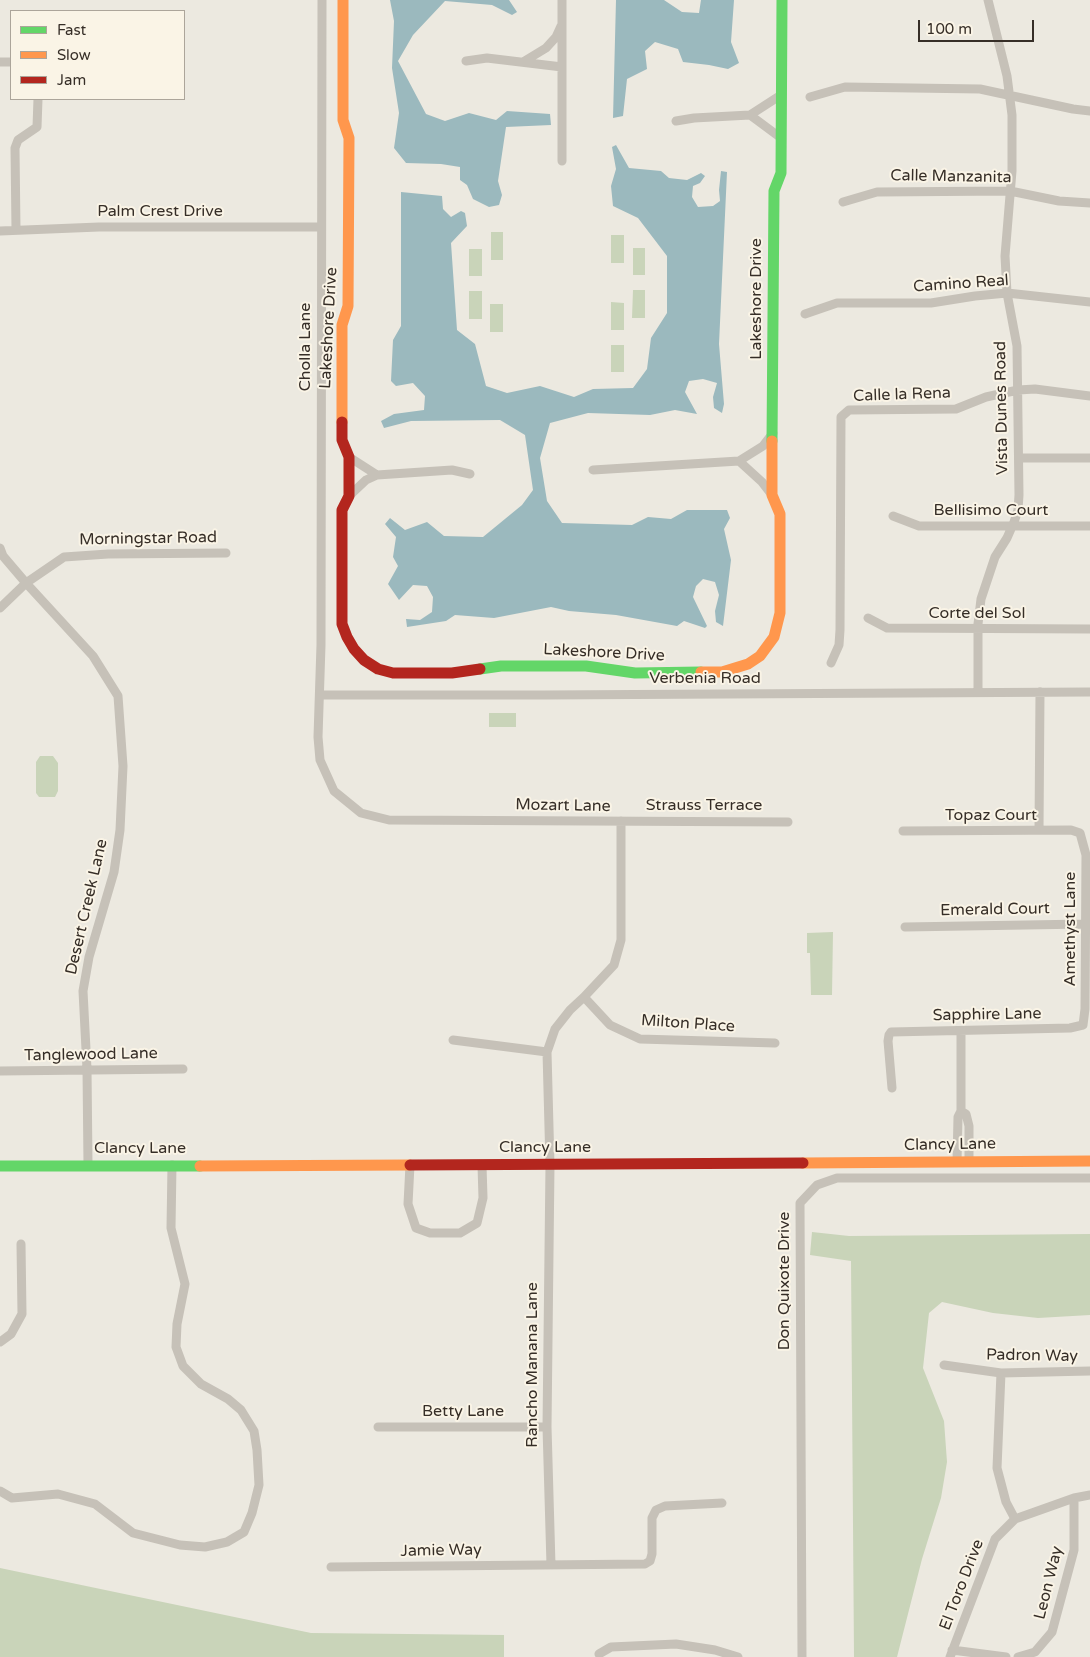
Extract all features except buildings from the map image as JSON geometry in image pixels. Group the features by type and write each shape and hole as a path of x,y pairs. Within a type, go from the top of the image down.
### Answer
{"street":[{"name":"Cholla Lane","path":"320,695 322,0"},
{"name":"Lakeshore Drive","path":"343,0 343,120 349,138 348,306 342,325 342,440 350,457 349,496 342,510 342,624 354,649 364,660 378,669 393,673 423,674 452,673 501,666 586,666 635,673 722,672 736,670 760,656 774,637 780,613 780,514 772,495 774,191 780,173 782,0"},
{"path":"562,0 562,161"},
{"name":"Vista Dunes Road","path":"978,692 978,629 981,599 988,573 1013,526 1018,510 1019,458 1017,346 1007,293 1005,256 1013,141 1010,94 988,0"},
{"path":"523,62 546,48 556,37 562,24"},
{"path":"466,61 487,58 562,67"},
{"path":"810,97 845,87 980,89 1010,94 1056,106 1090,111"},
{"path":"676,121 694,118 750,115 781,95"},
{"path":"16,230 15,148 18,140 38,127 38,100"},
{"path":"750,115 781,138"},
{"name":"Calle Manzanita","path":"843,202 877,192 1010,191 1059,200 1090,203"},
{"name":"Palm Crest Drive","path":"0,231 99,227 321,227"},
{"name":"Camino Real","path":"806,314 837,302 931,303 1007,293 1090,302"},
{"name":"Calle la Rena","path":"832,663 839,645 840,630 841,417 849,410 956,409 986,397 1018,390 1035,389 1090,396"},
{"path":"593,470 739,461 763,446 773,433"},
{"path":"350,457 377,475"},
{"path":"1019,458 1090,458"},
{"path":"739,461 762,482 772,495"},
{"path":"349,496 366,480 377,475 452,470 470,474"},
{"name":"Bellisimo Court","path":"893,516 919,526 1090,526"},
{"name":"Desert Creek Lane","path":"0,548 3,556 26,583 93,656 118,696 123,766 120,830 114,872 89,957 84,991 88,1165"},
{"name":"Morningstar Road","path":"0,608 26,583 64,557 108,554 226,553"},
{"name":"Corte del Sol","path":"868,618 887,628 1090,629"},
{"path":"1039,830 1040,692"},
{"name":"Verbenia Road","path":"320,695 1090,692"},
{"name":"Mozart Lane","path":"320,695 318,737 320,760 334,791 361,813 389,820 621,821 621,940 614,965 554,1029 547,1052 550,1165"},
{"name":"Strauss Terrace","path":"621,821 788,822"},
{"name":"Topaz Court","path":"903,831 1071,830 1080,833"},
{"name":"Amethyst Lane","path":"1080,833 1086,855 1085,1009 1083,1025"},
{"name":"Emerald Court","path":"905,927 1086,924"},
{"name":"Milton Place","path":"584,997 610,1025 640,1038 775,1043"},
{"name":"Sapphire Lane","path":"892,1088 888,1041 889,1035 892,1032 1053,1029 1083,1025"},
{"path":"957,1162 958,1116 961,1111 961,1031"},
{"path":"453,1040 547,1052"},
{"name":"Tanglewood Lane","path":"0,1071 183,1069"},
{"path":"961,1111 966,1114 969,1126 969,1161"},
{"name":"Clancy Lane","path":"0,1166 550,1165 1090,1161"},
{"path":"0,1491 12,1498 58,1494 95,1504 133,1533 180,1545 206,1547 228,1542 244,1532 252,1513 259,1485 254,1431 242,1410 228,1399 201,1384 183,1366 176,1347 176,1324 185,1284 171,1228 172,1165"},
{"path":"410,1165 408,1204 416,1228 430,1233 460,1233 477,1223 483,1198 482,1165"},
{"name":"Rancho Manana Lane","path":"550,1165 547,1427 551,1565"},
{"name":"Don Quixote Drive","path":"802,1657 800,1203 817,1185 837,1178 1090,1178"},
{"path":"0,1342 11,1334 22,1314 21,1244"},
{"name":"Padron Way","path":"944,1365 1001,1373 1090,1371"},
{"path":"1001,1373 997,1468 1006,1502 1015,1519"},
{"name":"Betty Lane","path":"378,1428 547,1427"},
{"name":"El Toro Drive","path":"951,1653 995,1539 1015,1519 1074,1498 1090,1495"},
{"name":"Leon Way","path":"1018,1657 1035,1652 1052,1632 1074,1550 1074,1498"},
{"name":"Jamie Way","path":"331,1567 645,1564 650,1561 652,1554 652,1518 656,1510 665,1506 722,1503"},
{"path":"599,1654 612,1647 676,1644 714,1650 738,1657"},
{"path":"951,1653 1006,1657"}],"green space":[{"path":"491,232 503,232 503,260 491,260"},
{"path":"611,235 624,235 624,263 611,263"},
{"path":"633,248 645,248 645,275 633,275"},
{"path":"469,249 482,249 482,276 469,276"},
{"path":"633,290 645,290 645,318 632,318"},
{"path":"469,291 482,291 482,319 469,319"},
{"path":"611,302 624,303 624,330 611,330"},
{"path":"490,304 503,304 503,332 490,332"},
{"path":"611,345 624,345 624,372 611,372"},
{"path":"489,713 516,713 516,727 489,727"},
{"path":"40,756 53,756 58,763 58,791 55,797 39,797 36,793 36,762"},
{"path":"833,932 832,995 811,995 810,953 807,953 807,933"},
{"path":"812,1232 849,1236 1090,1234 1090,1315 1038,1318 993,1313 942,1302 929,1313 923,1368 944,1421 947,1462 941,1498 922,1559 897,1657 854,1657 851,1261 810,1255"},
{"path":"0,1568 311,1633 504,1635 504,1657 0,1657"}],"water":[{"path":"390,0 509,0 517,12 512,15 492,5 445,1 413,35 398,61 426,114 445,121 469,113 496,120 507,111 550,114 551,125 506,127 498,181 502,195 499,205 489,207 473,199 467,185 460,180 460,167 441,164 406,163 394,148 399,113 392,68 394,21"},
{"path":"616,0 664,0 682,12 699,13 701,0 734,0 731,42 739,63 728,69 683,62 678,49 655,42 645,51 647,69 627,79 623,116 613,118"},
{"path":"616,145 629,168 661,171 669,178 687,180 701,173 705,176 700,183 693,186 692,197 698,207 713,206 720,201 721,171 727,172 719,344 724,404 722,413 714,408 713,397 717,383 703,379 689,381 685,392 697,414 675,410 650,415 588,413 550,423 540,458 547,501 562,523 632,525 648,517 671,519 687,510 727,510 730,518 724,529 731,560 723,626 716,622 715,611 719,595 715,582 703,579 696,586 693,597 707,626 705,628 684,621 677,626 616,615 569,611 551,607 494,618 455,615 446,621 407,627 406,619 420,620 432,612 433,597 427,586 413,585 399,600 388,584 398,566 393,557 396,537 385,524 390,518 405,530 427,522 444,536 483,537 522,505 533,490 525,435 500,420 411,421 384,428 381,421 394,414 424,410 425,396 413,383 396,386 391,381 393,340 401,326 401,192 442,196 443,209 451,217 461,211 465,213 467,226 451,243 457,330 475,344 486,386 507,393 540,386 574,397 593,389 633,388 647,369 651,338 667,313 667,256 638,218 613,206 611,186 616,169 612,147"}],"traffic: fast":[{"path":"772,441 774,191 781,173 782,0"},
{"path":"480,669 501,666 586,666 635,673 701,672"},
{"path":"0,1166 200,1166"}],"traffic: slow":[{"path":"342,422 342,325 348,306 349,138 343,120 343,0"},
{"path":"701,672 722,672 748,664 760,656 774,637 780,613 780,514 772,495 772,441"},
{"path":"803,1163 1090,1161"},
{"path":"200,1166 410,1165"}],"traffic: jam":[{"path":"342,422 342,440 349,457 349,496 342,510 342,624 347,637 354,649 364,660 378,669 393,673 452,673 480,669"},
{"path":"410,1165 803,1163"}]}
